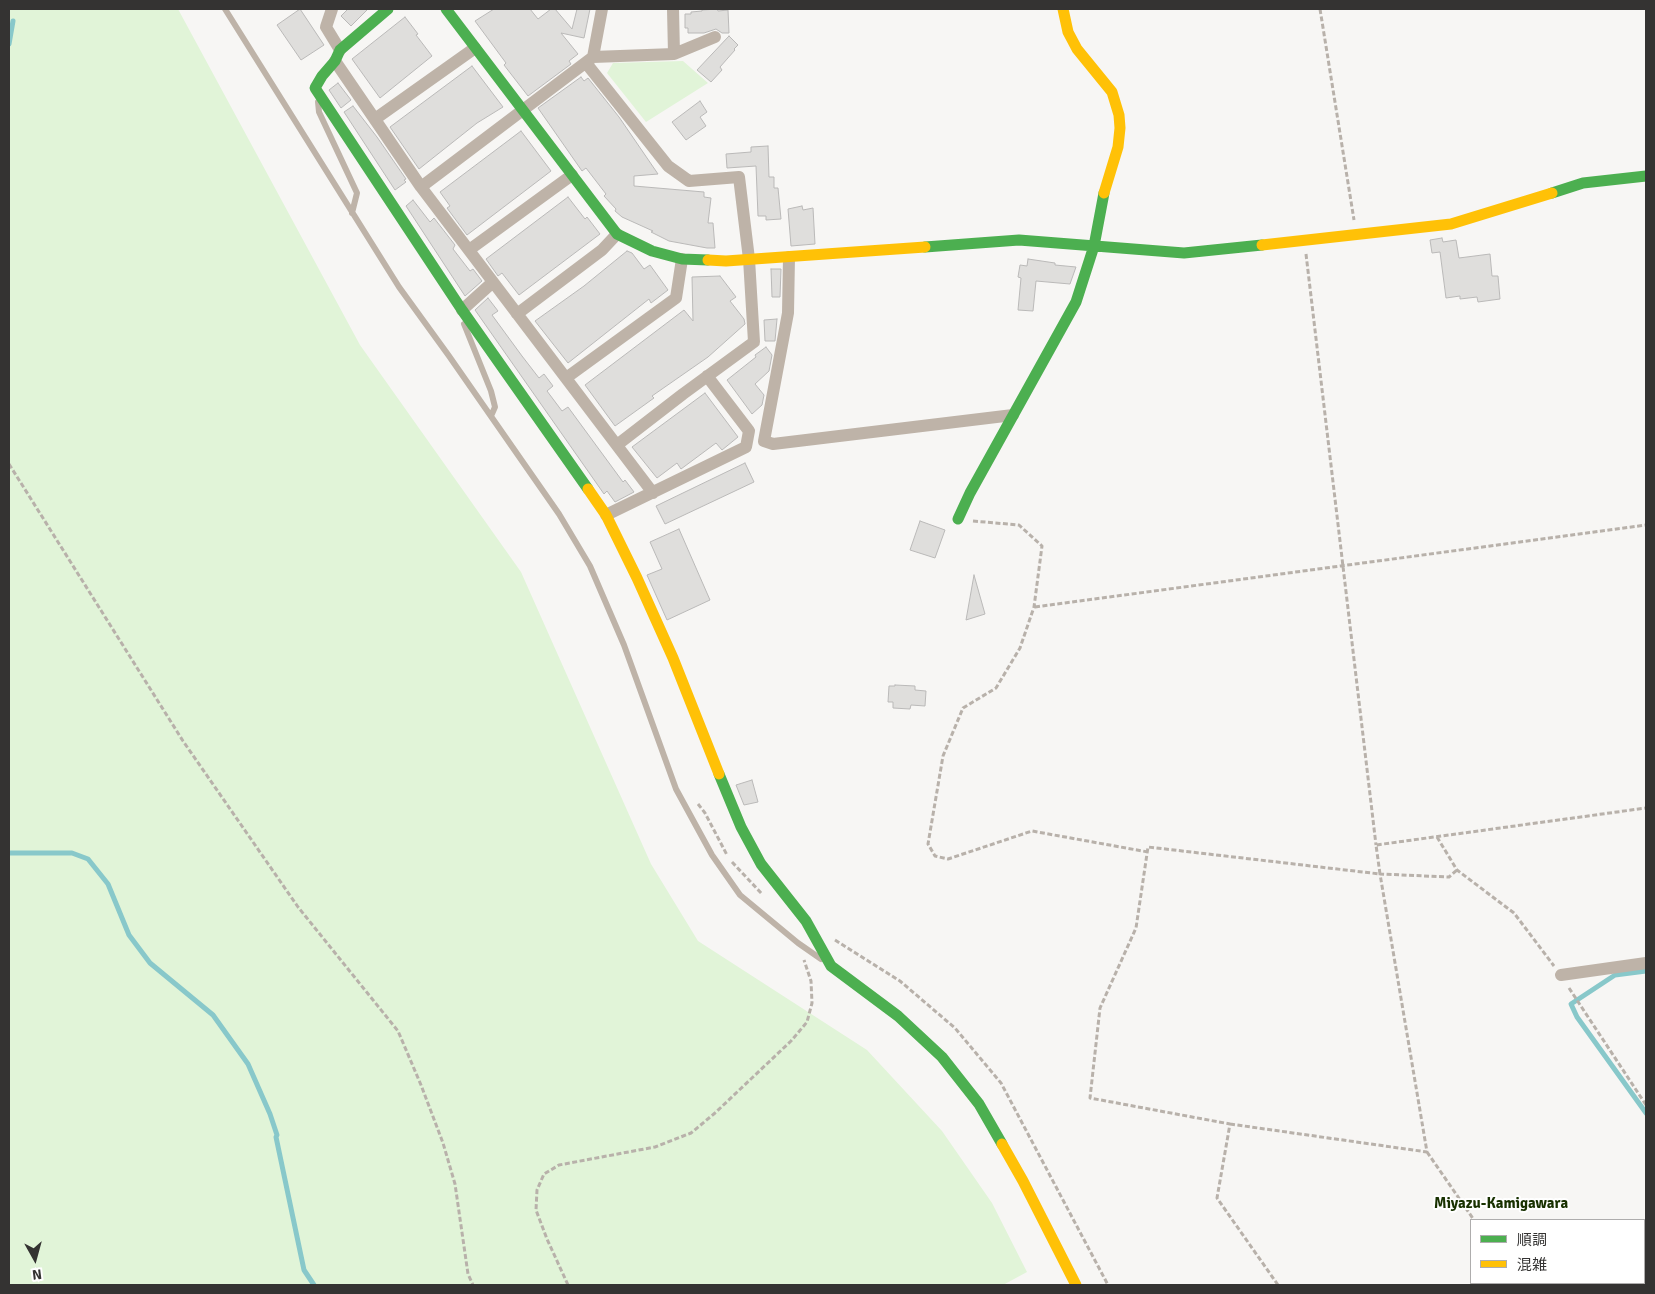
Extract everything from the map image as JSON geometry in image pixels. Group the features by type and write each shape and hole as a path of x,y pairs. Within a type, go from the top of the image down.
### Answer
{"street":[{"path":"332,9 326,27 337,55 375,119 421,187 653,493"},
{"path":"388,9 337,55 315,88 462,310 606,515 673,658 741,827 761,864 806,921 831,966 898,1016 942,1057 979,1104 1023,1181 1076,1285"},
{"path":"446,9 617,234 652,251 682,259 726,261 1019,240 1184,253 1451,224 1583,183 1646,176"},
{"path":"602,9 590,60 668,166 689,181 739,177 749,259 754,342 617,445"},
{"path":"673,9 674,54"},
{"path":"958,519 970,493 1076,302 1094,246 1101,203 1118,147 1119,116 1112,92 1077,49 1068,32 1062,9"},
{"path":"421,187 590,60 674,54 715,37"},
{"path":"375,119 475,48"},
{"path":"469,250 572,175"},
{"path":"517,314 602,250 617,234"},
{"path":"764,441 788,313 789,257"},
{"path":"566,378 676,298 682,259"},
{"path":"462,310 493,282"},
{"path":"707,376 749,431 746,447"},
{"path":"606,515 746,447 764,441 772,444 1013,415"},
{"path":"1561,975 1646,963"}],"lane":[{"path":"224,9 398,287 559,514 590,566 624,645 676,788 712,855 740,895 798,943 831,966"},
{"path":"315,88 319,112 357,193 352,213"},
{"path":"462,310 464,327 491,391 495,407 491,416"}],"path":[{"path":"1320,9 1356,235"},
{"path":"1304,241 1376,845 1426,1152 1473,1219"},
{"path":"9,464 111,628 205,773 298,908 398,1031 443,1142 456,1184 468,1274 473,1285"},
{"path":"958,519 1019,524 1042,546 1034,607 1020,648 996,688 963,708 943,756 928,844 934,856 948,860 1032,831 1148,852"},
{"path":"1034,607 1646,525"},
{"path":"1376,845 1646,808"},
{"path":"1437,837 1457,870 1514,913 1561,975 1646,1106"},
{"path":"1426,1152 1230,1124 1090,1098 1100,1008 1136,928 1148,847 1380,874 1449,877 1457,870"},
{"path":"568,1285 536,1210 537,1190 544,1174 559,1166 655,1148 691,1132 715,1113 791,1041 807,1022 812,1003 811,980 798,943"},
{"path":"1230,1124 1217,1198 1278,1285"}],"green space":[{"path":"9,9 178,9 360,345 521,572 651,864 698,941 867,1050 942,1131 992,1203 1027,1272 1003,1285 9,1285"},
{"path":"683,61 708,83 646,122 607,73 613,63"}],"building":[{"path":"300,9 324,45 301,60 277,25"},
{"path":"348,9 368,9 351,26 341,16"},
{"path":"494,9 530,9 538,19 551,9 555,9 572,29 577,9 590,9 584,38 561,33 578,54 569,61 571,64 528,96 504,65 506,63 475,21"},
{"path":"717,9 718,11 728,10 729,33 722,33 716,29 704,33 688,33 688,28 685,28 685,14"},
{"path":"405,17 432,56 380,98 352,59"},
{"path":"729,36 738,45 720,67 722,70 711,82 697,70"},
{"path":"472,66 503,107 477,123 419,169 390,127"},
{"path":"581,77 584,81 588,78 619,117 658,174 634,176 634,186 704,192 704,197 711,198 708,223 713,223 715,248 669,241 651,232 653,231 622,217 615,211 616,209 604,196 606,194 586,168 582,171 538,108"},
{"path":"338,83 351,100 341,108 329,90"},
{"path":"700,101 707,112 700,117 706,126 686,140 672,122"},
{"path":"353,106 406,179 404,180 406,182 395,190 344,112"},
{"path":"521,131 551,171 467,235 447,208 450,206 440,192"},
{"path":"768,146 769,177 774,177 774,188 778,188 781,219 766,220 766,216 758,216 756,166 727,168 726,154 751,152 751,147"},
{"path":"568,197 585,219 587,217 600,234 519,295 502,273 498,276 486,259"},
{"path":"413,200 430,222 434,218 455,245 453,249 470,271 473,269 482,281 465,296 406,206"},
{"path":"802,206 803,210 813,208 815,244 791,246 788,209"},
{"path":"1442,238 1443,242 1456,240 1459,258 1490,254 1492,276 1498,276 1500,299 1478,302 1477,297 1460,299 1460,296 1446,298 1440,252 1432,253 1430,240"},
{"path":"627,251 632,253 644,269 650,265 668,290 651,303 649,299 568,363 535,321 584,286"},
{"path":"1028,259 1076,267 1070,284 1036,281 1033,311 1018,310 1021,278 1018,277 1020,265 1027,266"},
{"path":"771,269 781,269 780,297 772,297"},
{"path":"720,276 736,297 730,301 744,319 745,324 708,357 652,396 654,398 615,426 585,385 684,310 693,321 692,277"},
{"path":"488,298 498,311 492,315 522,356 539,378 544,374 553,386 547,391 562,411 568,407 623,482 625,480 634,492 615,502 607,491 604,494 475,310"},
{"path":"777,319 775,341 765,341 764,320"},
{"path":"766,347 772,355 769,371 755,384 764,395 762,405 752,414 727,380"},
{"path":"705,393 738,437 722,450 716,443 681,469 677,463 657,478 632,447"},
{"path":"745,463 754,482 665,524 656,506"},
{"path":"920,521 945,530 935,558 910,550"},
{"path":"679,529 710,600 667,620 647,575 662,569 650,542"},
{"path":"974,575 985,614 966,620"},
{"path":"889,686 915,686 915,690 926,691 925,706 911,705 910,709 893,708 893,702 888,702"},
{"path":"752,780 758,802 744,805 736,785"}],"waterway":[{"path":"9,44 13,21"},
{"path":"9,853 72,853 88,859 108,884 129,935 150,963 213,1015 248,1064 277,1135 304,1270 314,1285"},
{"path":"1646,971 1615,975 1571,1004 1577,1017 1646,1113"}],"traffic: fast":[{"path":"388,9 340,50 335,61 322,76 315,88 462,310 588,489"},
{"path":"446,9 617,234 652,251 682,259 708,260"},
{"path":"1552,193 1583,183 1646,176"},
{"path":"958,519 970,493 1076,302 1094,246 1104,193"},
{"path":"925,247 1019,240 1184,253 1262,245"},
{"path":"719,774 741,827 761,864 806,921 831,966 898,1016 942,1057 979,1104 1002,1144"}],"traffic: slow":[{"path":"1063,9 1068,32 1077,49 1112,92 1119,115 1118,147 1104,193"},
{"path":"1262,245 1451,224 1552,193"},
{"path":"708,260 726,261 925,247"},
{"path":"588,489 606,515 637,578 673,658 719,774"},
{"path":"1002,1144 1076,1285"}],"district":[{"name":"Miyazu-Kamigawara","path":"1501,1204"}]}
